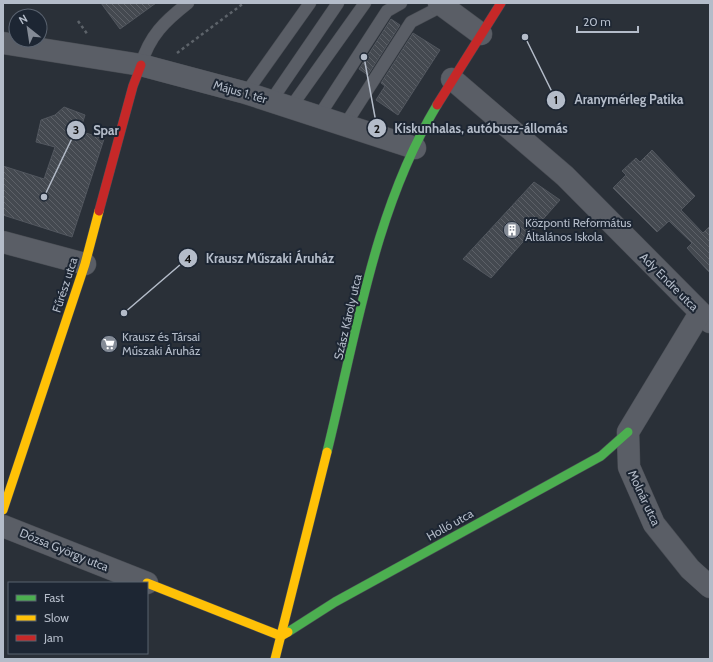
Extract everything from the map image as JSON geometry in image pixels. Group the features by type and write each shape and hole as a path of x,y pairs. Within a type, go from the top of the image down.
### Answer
{"street":[{"name":"Szász Károly utca","path":"275,659 337,412 378,240 394,194 415,148 452,79 501,3"},
{"path":"441,4 481,34"},
{"name":"Május 1. tér","path":"3,43 143,57 246,93 415,148"},
{"name":"Fűrész utca","path":"3,510 85,264 133,86 143,57"},
{"name":"Ady Endre utca","path":"452,79 565,176 705,317"},
{"path":"3,242 85,264"},
{"path":"628,432 705,317"},
{"name":"Holló utca","path":"281,636 335,602 601,456 628,432"},
{"name":"Molnár utca","path":"628,432 629,467 654,524 690,569 710,587"},
{"name":"Dózsa György utca","path":"3,526 144,582"},
{"name":"Dózsa György utca","path":"148,583 281,636"}],"lane":[{"path":"143,57 157,31 188,3"},
{"path":"246,93 310,3"},
{"path":"281,104 338,3"},
{"path":"281,104 365,3"},
{"path":"319,116 387,11 401,3"},
{"path":"345,125 411,22 441,4"}],"path":[{"path":"143,57 174,54 244,3"},
{"path":"78,21 90,38"}],"building":[{"path":"101,3 156,3 120,29"},
{"path":"391,19 400,25 368,75 359,69"},
{"path":"413,33 440,50 398,115 376,100 385,86 381,83"},
{"path":"64,107 85,115 80,131 104,139 72,237 3,215 3,166 44,179 55,147 36,142 41,120 55,115"},
{"path":"652,150 695,196 681,210 703,233 710,226 710,273 687,248 692,243 669,221 657,232 613,188 626,175 622,171 636,158 640,162"},
{"name":"Központi Református Általános Iskola","path":"534,182 560,200 491,278 463,259"}],"traffic: fast":[{"path":"327,452 358,318 382,230 397,187 415,145 437,105"},
{"path":"288,632 335,602 601,456 628,432"}],"traffic: slow":[{"path":"3,510 85,264 99,211"},
{"path":"275,659 327,452"},
{"path":"148,583 281,636 288,632"}],"traffic: jam":[{"path":"437,105 501,3"},
{"path":"99,211 133,86 141,65"}],"place":[{"name":"Aranymérleg Patika","path":"525,37"},
{"name":"Kiskunhalas, autóbusz-állomás","path":"364,57"},
{"name":"Spar","path":"44,197"},
{"name":"Központi Református Általános Iskola","path":"512,230"},
{"name":"Krausz Műszaki Áruház","path":"124,313"},
{"name":"Krausz és Társai Műszaki Áruház","path":"109,344"}]}
